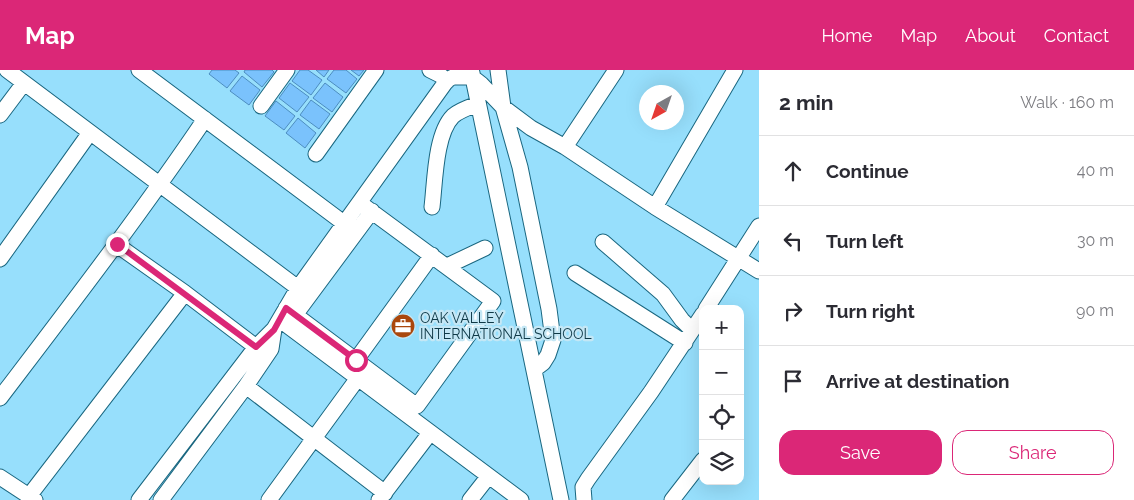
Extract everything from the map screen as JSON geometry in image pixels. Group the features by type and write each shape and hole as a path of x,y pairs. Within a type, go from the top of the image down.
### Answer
{"street":[{"path":"7,70 298,288"},
{"path":"139,70 345,224"},
{"path":"261,106 287,70"},
{"path":"316,154 376,70"},
{"path":"498,70 503,107 520,167 549,308 553,340 548,355 543,363 535,369"},
{"path":"565,147 616,70"},
{"path":"655,207 735,70"},
{"path":"472,73 503,107 531,128 565,147 655,207 759,271"},
{"path":"139,500 256,347 284,318 366,207 439,74 453,77 472,73"},
{"path":"472,73 561,500"},
{"path":"0,115 24,83"},
{"path":"432,207 439,148 444,131 453,116 478,104"},
{"path":"0,398 117,244 205,120"},
{"path":"0,259 90,134"},
{"path":"161,500 246,386 271,349 298,288 345,224 366,207"},
{"path":"284,318 356,360 417,406 493,301 366,207"},
{"path":"709,305 759,226"},
{"path":"603,242 663,294 682,320 688,336"},
{"path":"117,244 256,347"},
{"path":"446,266 485,248"},
{"path":"356,360 432,255"},
{"path":"575,273 688,336"},
{"path":"0,477 32,498 184,293"},
{"path":"284,318 358,378 521,500"},
{"path":"584,500 583,487 588,479 699,320"},
{"path":"269,500 358,378"},
{"path":"246,386 382,496 430,433"},
{"path":"672,500 699,465"},
{"path":"470,500 488,477"}],"building":[{"path":"212,70 235,70 239,73 227,88 209,74"},
{"path":"245,70 272,70 274,72 262,87 244,72"},
{"path":"300,70 308,70 322,80 311,95 292,81"},
{"path":"316,70 329,70 324,77"},
{"path":"334,70 346,70 357,79 346,93 327,79"},
{"path":"351,70 364,70 359,76"},
{"path":"242,76 260,90 249,105 230,91"},
{"path":"290,83 309,97 297,112 279,98"},
{"path":"325,83 343,97 332,112 313,98"},
{"path":"311,100 330,114 319,129 300,115"},
{"path":"276,101 295,116 284,130 265,116"},
{"path":"298,118 316,133 305,148 286,133"}],"place":[{"name":"OAK VALLEY INTERNATIONAL SCHOOL","path":"403,326"}],"route":[{"path":"117,244 256,347 274,330 286,308 356,360"}]}
